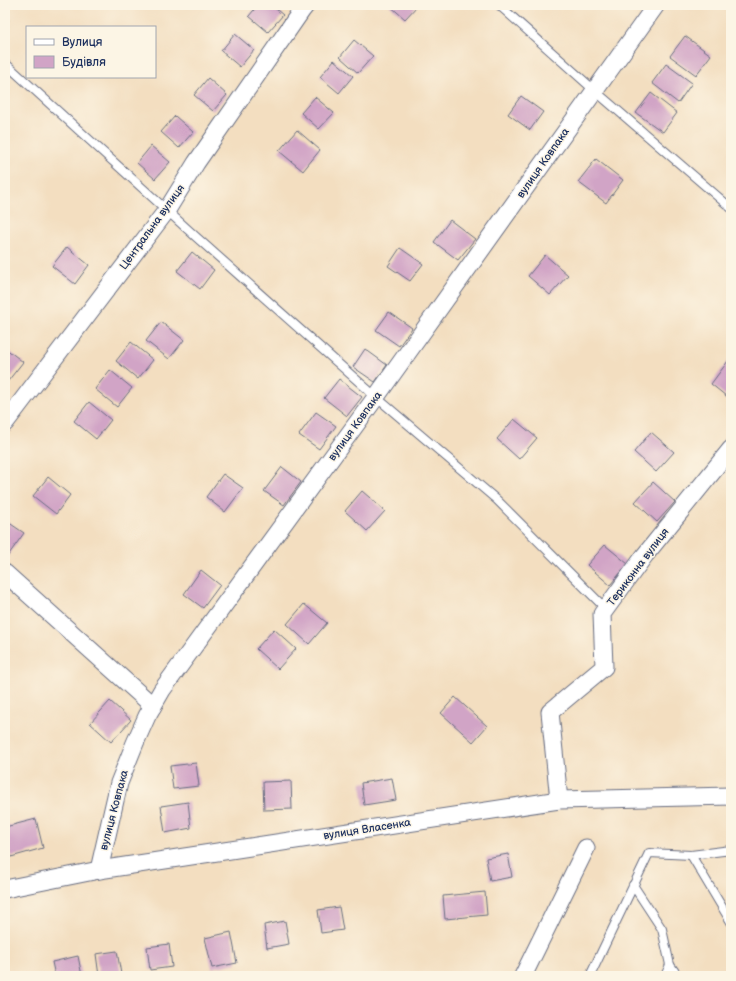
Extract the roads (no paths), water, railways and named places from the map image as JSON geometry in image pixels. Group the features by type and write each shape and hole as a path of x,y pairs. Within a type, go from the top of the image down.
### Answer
{"street":[{"name":"Центральна вулиця","path":"5,423 167,210 196,162 306,5"},
{"name":"вулиця Ковпака","path":"99,870 119,783 134,743 162,690 376,397 656,5"},
{"name":"Териконна вулиця","path":"559,800 550,712 604,667 602,614 645,555 731,449"},
{"path":"5,573 153,706"},
{"name":"вулиця Власенка","path":"5,889 99,870 559,800 731,796"},
{"path":"523,976 586,848"}],"lane":[{"path":"499,5 594,90 731,208"},
{"path":"5,63 376,397 497,500 606,608"},
{"path":"590,976 648,853 690,855 731,850"},
{"path":"690,855 731,922"},
{"path":"633,885 662,928 670,966 678,976"},
{"path":"665,976 670,966"}]}
